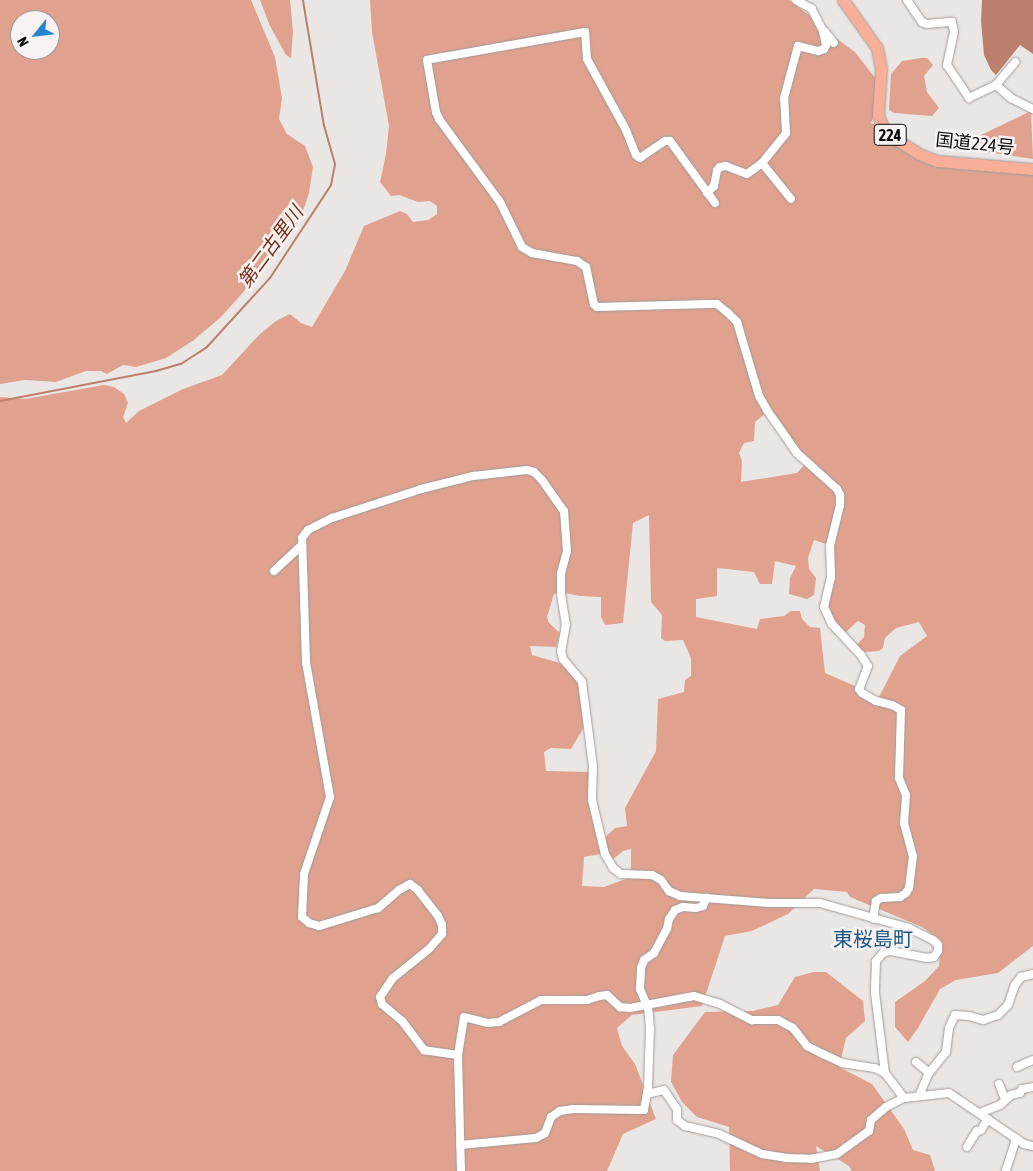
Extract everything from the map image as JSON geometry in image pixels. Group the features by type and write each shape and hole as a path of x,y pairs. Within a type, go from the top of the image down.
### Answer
{"highway":[{"name":"国道224号","path":"843,0 877,48 881,69 878,115 883,128 889,135 918,154 937,161 1003,164 1033,169"}],"street":[{"path":"707,193 714,186 717,170 720,167 726,166 747,174 762,163 786,133 784,98 798,46 818,51 824,49 826,45 823,32 812,9 796,0"},
{"path":"907,0 922,22 927,24 952,22 954,32 947,65 969,98 996,85 1015,62"},
{"path":"715,203 670,140 665,141 640,158 636,154 626,130 587,59 585,32 427,60 436,112 439,119 500,202 522,247 532,253 577,261 586,267 594,304 597,307 717,304 736,322 759,396 767,410 797,452 837,489 840,495 840,505 830,546 831,577 824,607 832,624 861,655 868,666 859,689 862,693 876,701 892,705 901,710 899,778 906,795 904,823 913,856 909,888 900,897 881,898 876,901 873,919"},
{"path":"823,32 826,32 834,43"},
{"path":"996,85 1011,98 1033,109"},
{"path":"762,163 791,198"},
{"path":"458,1055 424,1050 402,1021 382,1004 380,997 393,978 429,949 442,934 442,925 438,916 418,890 410,884 399,890 378,908 319,926 309,923 302,917 304,874 330,797 306,662 301,546 302,538 308,530 332,518 369,505 472,476 527,470 534,472 564,511 567,552 561,574 561,594 566,624 560,651 563,659 582,682 593,767 592,800 603,850 613,868 621,874 652,874 661,880 670,891 680,896 769,903 820,903 919,933 938,945 938,951 934,957 927,958 890,951 883,953 876,961 875,993 886,1073 904,1098"},
{"path":"274,571 301,546"},
{"path":"462,1145 536,1138 544,1133 551,1117 560,1111 573,1109 644,1110 647,1094 650,1029 647,1005 640,989 640,975 644,960 654,952 675,910 703,906 706,898"},
{"path":"919,1096 929,1073 946,1052 944,1033 955,1015 983,1020 998,1015 1008,1005 1015,985 1021,977 1033,974"},
{"path":"463,1168 458,1055 464,1017 488,1022 499,1022 541,1000 587,1000 607,995 620,1007 647,1005 694,996 703,998 752,1020 778,1020 793,1028 806,1046 842,1063 874,1068 886,1073"},
{"path":"1017,1067 1033,1060"},
{"path":"916,1062 929,1073"},
{"path":"1000,1084 1005,1098"},
{"path":"980,1113 1000,1104 1005,1098 1020,1093 1022,1089 1033,1087"},
{"path":"647,1094 664,1090 677,1109 678,1120 685,1126 719,1134 762,1154 802,1159 843,1152 869,1131 874,1117 886,1107 904,1098 950,1093 1016,1139 1033,1146"},
{"path":"967,1147 972,1137 977,1131 981,1130 988,1118"},
{"path":"1006,1170 1016,1139"}],"shaded area":[{"path":"0,0 251,0 275,57 282,98 279,119 287,134 305,146 313,167 309,193 300,220 277,253 221,317 194,340 166,358 136,367 123,365 107,374 101,371 86,371 56,382 25,380 0,384"},
{"path":"260,0 290,0 293,32 291,58 286,55 270,26"},
{"path":"370,0 789,0 809,15 820,31 822,39 837,39 855,52 876,79 875,114 871,123 876,125 881,141 898,146 924,161 1033,174 1033,946 998,973 956,980 940,989 908,1042 895,1027 895,1002 925,981 939,966 941,940 922,927 850,897 847,892 814,889 788,914 752,931 725,936 702,1006 632,1015 617,1028 622,1046 635,1064 656,1119 623,1134 607,1171 0,1171 0,397 25,399 104,385 114,387 124,394 128,403 123,417 126,423 139,411 183,389 222,375 259,335 276,321 290,314 301,323 312,327 345,271 364,226 400,211 407,214 413,222 428,220 437,214 437,206 430,201 418,202 399,195 391,196 380,182 389,126 372,32","holes":["770,410 798,451 808,461 797,473 741,482 742,461 739,453 744,443 754,441 755,422","649,515 651,602 662,615 661,638 665,641 683,640 691,658 691,676 685,680 684,692 658,699 656,751 625,808 627,826 615,828 603,839 612,860 623,851 631,849 631,877 604,887 582,886 584,857 601,854 589,772 546,771 544,752 551,748 571,749 584,727 579,683 560,663 532,655 530,646 556,647 560,633 549,623 547,617 554,594 565,593 601,597 601,617 605,625 623,623 633,523","814,540 832,546 828,607 834,623 841,632 846,632 858,621 865,625 864,637 856,646 865,652 879,651 883,648 885,638 896,628 919,622 927,636 900,656 876,703 863,698 855,686 825,673 820,628 810,627 802,619 800,611 791,611 784,616 760,619 757,629 696,617 696,599 717,596 717,568 754,572 760,584 772,584 775,561 796,566 790,578 789,594 807,599 814,595 816,578 809,569 808,558"]},
{"path":"982,0 1033,0 1033,54 1020,45 996,75 991,70 984,55 981,21"},
{"path":"927,58 933,65 924,76 927,92 939,108 932,116 894,113 889,110 891,74 902,61"},
{"path":"1031,111 1033,159 980,151 978,142 981,135"},
{"path":"814,972 826,972 863,1001 865,1021 846,1038 839,1067 872,1084 904,1129 913,1150 930,1155 935,1171 852,1171 849,1166 816,1146 820,1171 730,1171 729,1127 697,1117 682,1102 671,1082 673,1055 705,1012 753,1011 778,1005 795,977"}],"waterway":[{"name":"第二古里川","path":"0,401 156,371 181,364 206,348 270,278 331,185 335,164 324,126 303,0"}],"district":[{"name":"東桜島町","path":"873,938"}]}
